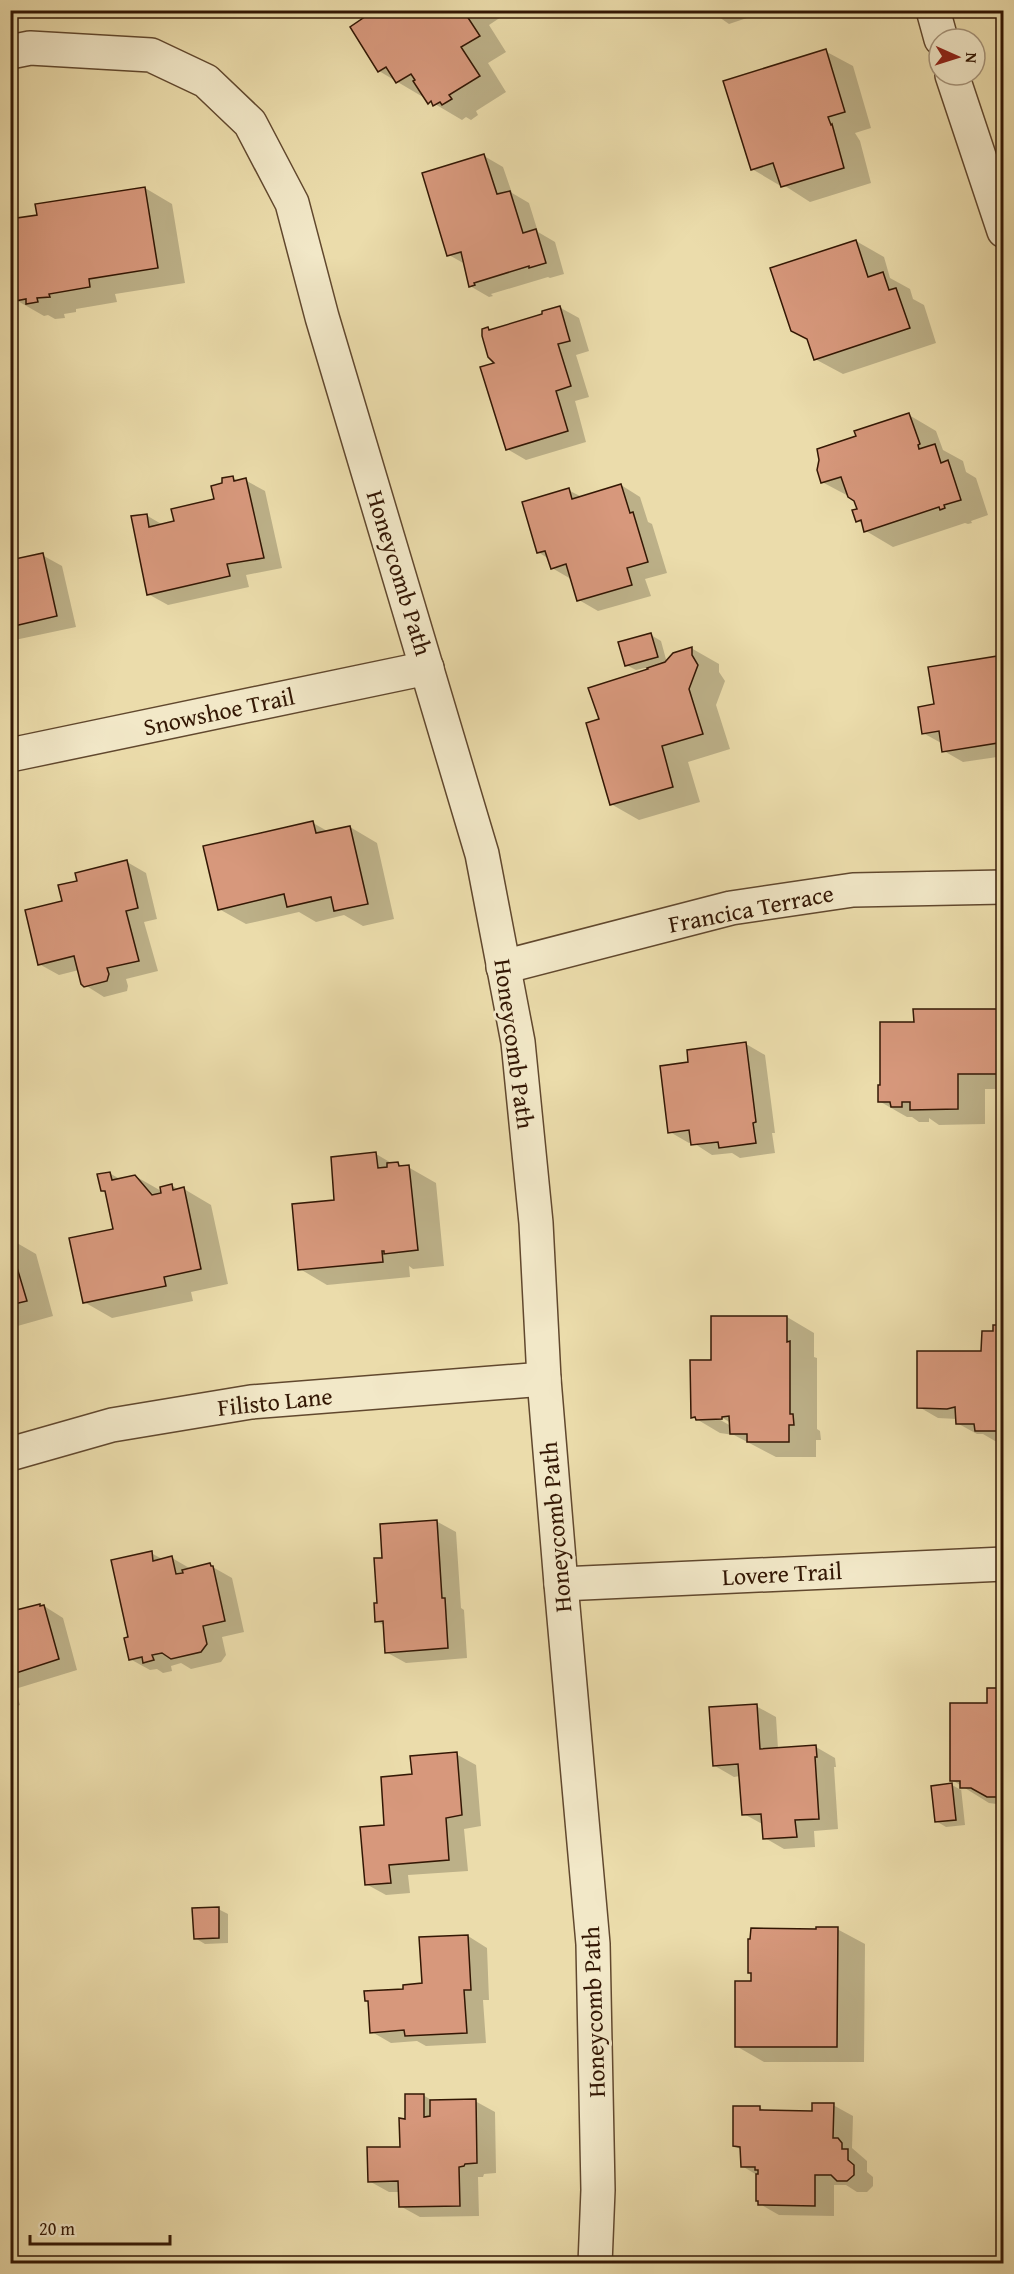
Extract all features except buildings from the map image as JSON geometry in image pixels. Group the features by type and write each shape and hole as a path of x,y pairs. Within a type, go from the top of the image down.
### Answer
{"street":[{"path":"933,10 938,27"},
{"name":"Honeycomb Path","path":"10,52 30,48 150,55 206,81 250,123 292,203 322,317 482,854 518,1042 535,1212 544,1378 594,1944 598,2190 595,2264"},
{"path":"956,87 1004,231"},
{"name":"Snowshoe Trail","path":"10,755 427,668"},
{"name":"Francica Terrace","path":"503,968 742,906 853,890 1004,887"},
{"name":"Filisto Lane","path":"10,1454 112,1425 250,1402 544,1378"},
{"name":"Lovere Trail","path":"561,1584 1004,1564"}]}
